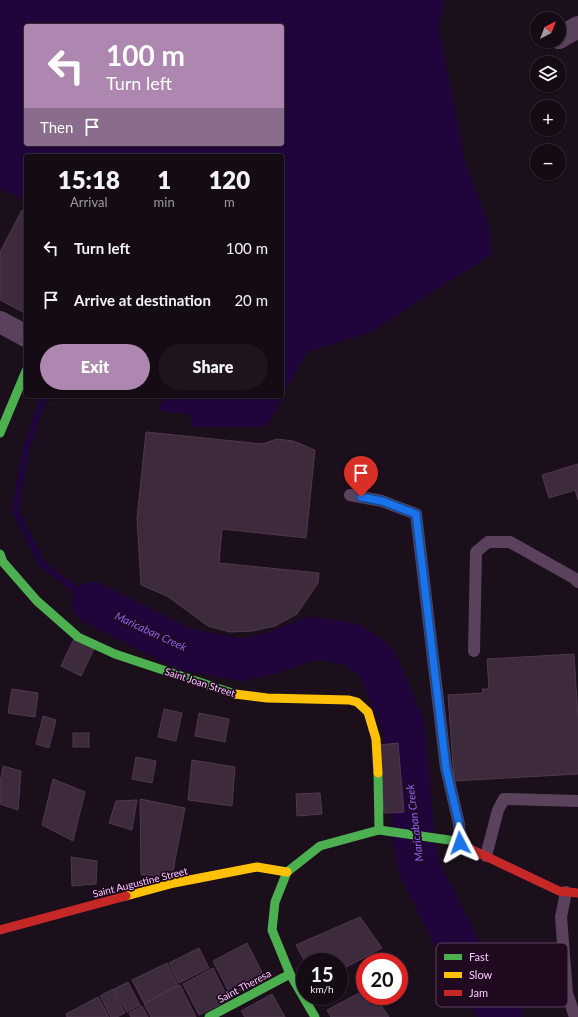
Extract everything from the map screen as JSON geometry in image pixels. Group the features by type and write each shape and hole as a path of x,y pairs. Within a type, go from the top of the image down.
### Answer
{"street":[{"path":"566,34 578,28"},
{"path":"0,322 24,335"},
{"path":"0,433 24,376"},
{"name":"Saint Joan Street","path":"0,554 3,562 37,601 72,632 78,637 115,654 232,694 267,698 349,700 357,702 368,712 376,739 381,830"},
{"path":"315,1017 290,974 272,930 275,902 287,872 320,846 381,830 455,842 559,891 572,892"},
{"name":"Saint Augustine Street","path":"0,930 174,883 257,867 287,872"},
{"name":"Saint Theresa","path":"209,1017 290,974"}],"lane":[{"path":"350,495 382,501 416,514 446,768 459,824 455,842"},
{"path":"474,651 476,552 488,542 510,542 574,578 578,582"},
{"path":"486,856 498,810 504,799 578,801"},
{"path":"563,943 561,917 572,892"},
{"path":"568,996 575,1017"}],"shaded area":[{"path":"0,0 444,0 439,29 466,165 488,223 492,254 371,332 307,352 284,394 284,154 24,154 24,201 14,194 0,190"},
{"path":"165,398 282,398 266,427 190,427 192,415 157,410"}],"building":[{"path":"22,210 24,211 23,312 0,300 0,252"},
{"path":"146,432 262,444 277,439 293,441 315,450 306,538 222,529 219,563 319,573 318,583 297,614 275,626 253,631 230,632 208,626 167,596 141,585 137,518"},
{"path":"578,464 578,500 575,490 549,498 542,475"},
{"path":"74,639 94,649 81,676 61,666"},
{"path":"574,654 578,718 578,774 454,781 448,695 483,693 482,689 489,689 487,659"},
{"path":"12,689 38,693 35,717 8,713"},
{"path":"164,709 182,713 176,741 158,737"},
{"path":"199,713 229,719 225,742 195,736"},
{"path":"43,716 56,720 49,748 36,744"},
{"path":"73,733 89,733 89,747 73,747"},
{"path":"398,743 404,812 384,813 379,745"},
{"path":"136,757 156,761 152,783 132,779"},
{"path":"192,760 235,767 232,806 188,800"},
{"path":"3,766 21,771 18,810 0,804 0,783"},
{"path":"53,779 85,792 73,841 42,825"},
{"path":"320,793 322,814 297,816 296,794"},
{"path":"140,799 185,808 172,876 141,875"},
{"path":"137,800 132,830 109,823 116,801"},
{"path":"71,857 97,861 96,884 72,886"},
{"path":"360,917 382,948 373,953 356,953 356,962 348,966 348,953 300,953 296,945"},
{"path":"247,943 265,978 231,996 213,961"},
{"path":"199,948 209,968 179,983 169,963"},
{"path":"167,963 178,985 144,1003 132,980"},
{"path":"213,968 229,1000 199,1015 183,984"},
{"path":"128,982 140,1005 127,1012 114,989"},
{"path":"180,985 196,1017 151,1017 144,1004"},
{"path":"113,989 125,1013 117,1017 111,1017 100,996"},
{"path":"272,994 285,1017 245,1017 241,1011"},
{"path":"356,995 356,1005 381,1005 389,1017 331,1017 327,1010 336,1005 348,1005 348,999"},
{"path":"98,997 109,1017 67,1017 66,1014"},
{"path":"142,1006 148,1017 131,1017 129,1013"}],"waterway":[{"name":"Maricaban Creek","path":"45,398 43,399 26,450 15,510 42,564 93,603"},
{"name":"Maricaban Creek","path":"93,603 184,649 242,660 273,653 312,638 352,644 376,661 404,727 414,840 419,867 457,943"},
{"name":"Maricaban Creek","path":"496,1007 502,1017"}],"traffic: fast":[{"path":"0,433 24,376"},
{"path":"0,554 3,562 37,601 78,637 115,654 235,694"},
{"path":"378,773 379,830"},
{"path":"315,1017 290,974 272,930 275,902 287,872 320,846 379,830 449,840 458,843"},
{"path":"209,1017 290,974"}],"traffic: slow":[{"path":"235,694 267,698 349,700 357,702 368,712 376,739 378,773"},
{"path":"126,896 174,883 257,867 287,872"}],"traffic: jam":[{"path":"458,843 559,891 578,893"},
{"path":"0,930 126,896"}],"route":[{"path":"361,497 382,501 416,514 446,768 459,824 460,843"}]}
